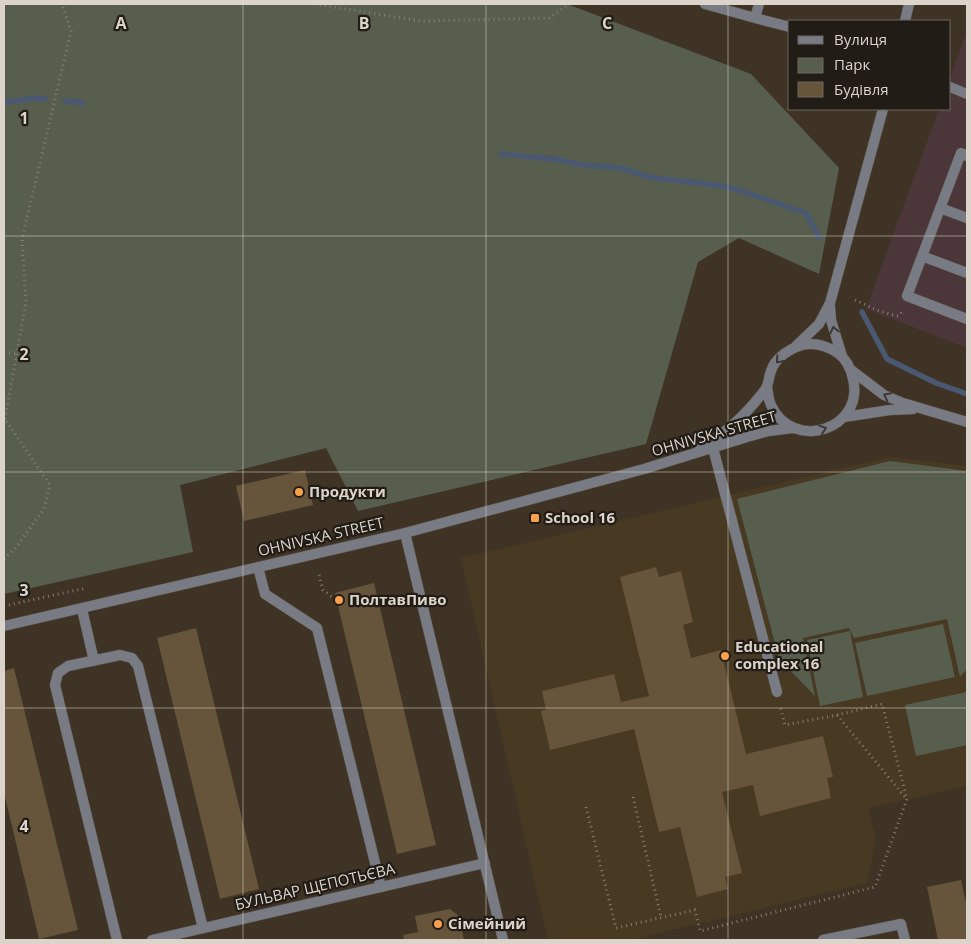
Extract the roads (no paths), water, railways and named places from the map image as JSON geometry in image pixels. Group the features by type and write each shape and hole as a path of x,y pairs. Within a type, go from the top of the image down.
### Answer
{"street":[{"path":"705,4 788,26"},
{"path":"756,18 759,4"},
{"path":"905,20 909,4"},
{"path":"951,87 967,94"},
{"path":"844,417 852,403 855,387 851,370 842,356 831,320 830,303 883,110"},
{"path":"967,156 961,153 908,296 967,319"},
{"path":"940,208 967,218"},
{"path":"922,256 967,273"},
{"name":"OHNIVSKA STREET","path":"644,470 690,452 713,440 733,426 767,386 772,369 780,356 793,348 819,324 830,303"},
{"path":"793,348 806,344 819,345 831,349 842,356"},
{"path":"851,370 884,395 903,403 967,422"},
{"name":"OHNIVSKA STREET","path":"767,386 770,403 777,416 793,428 808,432 818,431 828,428 844,417"},
{"path":"844,417 890,410 929,410"},
{"name":"OHNIVSKA STREET","path":"4,626 405,533 644,470 769,431 793,428"},
{"path":"713,448 777,692"},
{"path":"405,533 503,940"},
{"path":"258,567 265,594 316,628 381,887"},
{"path":"82,609 94,661"},
{"path":"117,940 55,685 58,673 68,666 120,655 132,658 138,666 203,928"},
{"name":"БУЛЬВАР ЩЕПОТЬЄВА","path":"152,940 485,863"},
{"path":"823,940 901,924 904,940"}],"waterway":[{"path":"4,102 37,98 45,99"},
{"path":"65,101 83,103"},
{"path":"501,154 621,168 648,177 723,186 806,213 819,237"},
{"path":"862,312 887,359 936,383 967,394"}],"place":[{"name":"Продукти","path":"299,492"},
{"name":"School 16","path":"535,518"},
{"name":"ПолтавПиво","path":"339,600"},
{"name":"Educational complex 16","path":"725,656"},
{"name":"Сімейний","path":"438,924"}]}
